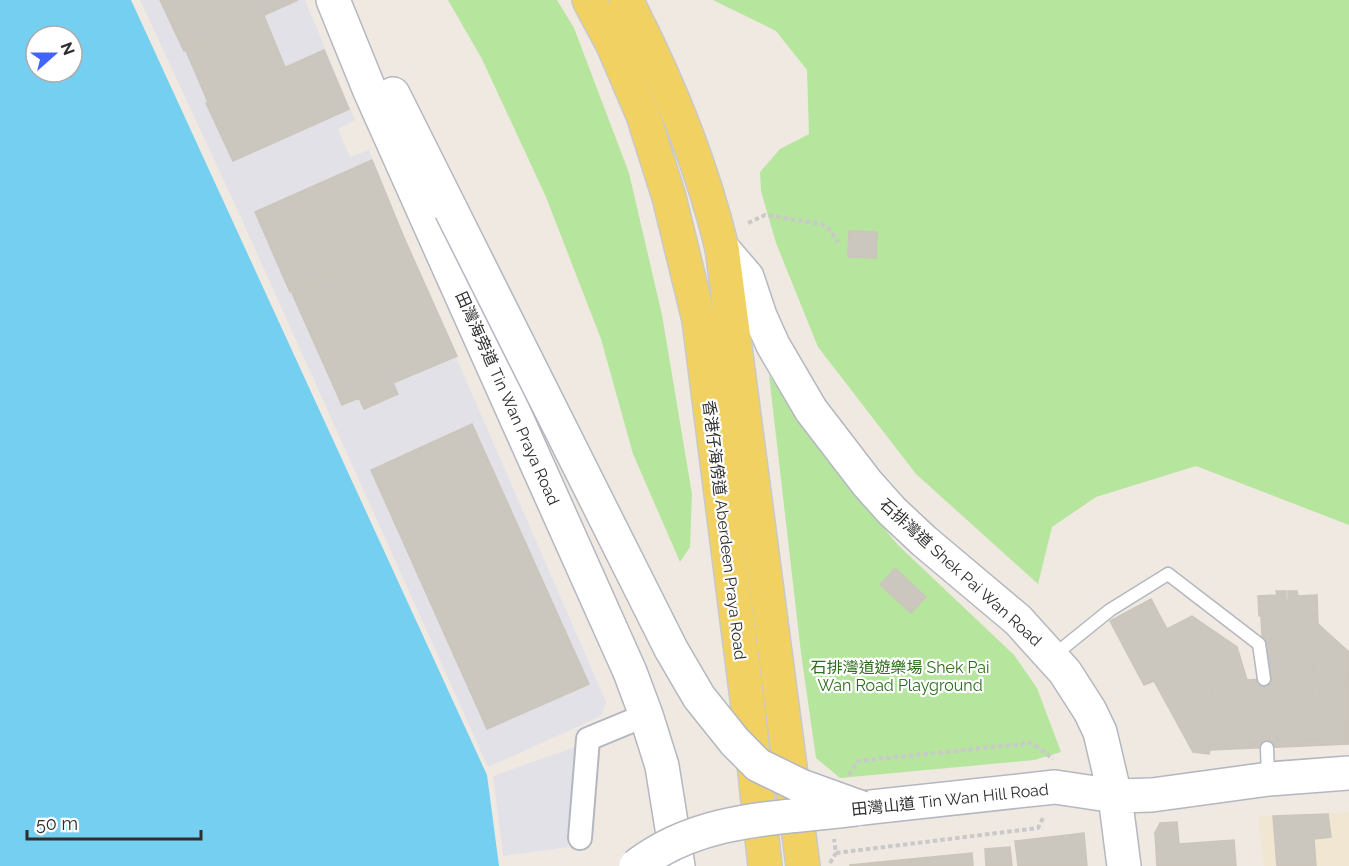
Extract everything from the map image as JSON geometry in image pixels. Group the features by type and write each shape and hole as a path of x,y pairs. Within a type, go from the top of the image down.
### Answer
{"main road":[{"path":"335,0 404,112 671,649 699,697 735,742 758,765 801,786 862,808"},
{"name":"田灣海旁道 Tin Wan Praya Road","path":"335,0 370,91 596,595 646,716 662,766 678,866"},
{"name":"香港仔海傍道 Aberdeen Praya Road","path":"589,0 613,45 643,115 669,197 699,321 747,699 765,866"},
{"name":"石排灣道 Shek Pai Wan Road","path":"626,0 673,100 705,186 722,248 747,277 773,345 811,410 867,483 892,511 1018,620 1052,656 1090,711 1100,732 1115,796 1124,866"},
{"name":"香港仔海傍道 Aberdeen Praya Road","path":"722,248 803,866"},
{"name":"田灣山道 Tin Wan Hill Road","path":"636,866 650,855 684,837 716,826 1055,787 1115,796 1167,793 1268,763 1349,773"}],"street":[{"path":"580,838 588,739 646,716"}],"lane":[{"path":"1052,656 1110,610 1168,574 1259,644 1264,679"}],"path":[{"path":"748,223 765,215 821,224 830,230 838,242"},
{"path":"836,853 1038,828 1044,816"}],"shaded area":[{"path":"140,0 305,0 355,120 338,129 350,157 369,150 405,240 606,702 601,716 488,767 237,209"},
{"path":"575,747 568,847 503,856 493,776"},
{"path":"1349,812 1349,866 1264,866 1258,817"}],"green space":[{"path":"448,0 557,0 574,28 629,173 662,315 692,494 690,547 680,562 633,454 601,339 546,197 482,59"},
{"path":"713,0 1349,0 1349,525 1196,466 1096,497 1052,527 1038,584 916,474 818,347 776,243 761,191 760,172 780,149 809,134 807,70 776,31"},
{"name":"石排灣道遊樂場 Shek Pai Wan Road Playground","path":"769,375 838,474 898,545 1014,655 1037,688 1061,752 1034,760 840,778 816,758 801,653"}],"water":[{"path":"0,0 131,0 487,775 499,866 0,866"}],"building":[{"path":"160,0 298,0 184,51"},
{"path":"264,16 285,67 208,102 186,51"},
{"path":"324,50 349,109 233,161 206,103"},
{"path":"372,160 405,240 290,292 255,212"},
{"path":"849,231 877,232 876,258 848,257"},
{"path":"405,240 457,356 393,383 398,394 364,409 359,398 342,405 292,293"},
{"path":"472,424 589,684 487,729 371,470"},
{"path":"895,568 926,597 911,613 880,585"},
{"path":"1276,591 1286,591 1286,600 1288,600 1288,591 1297,591 1298,596 1317,595 1317,614 1311,614 1311,624 1305,624 1305,630 1298,630 1299,639 1306,638 1306,646 1312,646 1313,675 1307,675 1307,680 1300,680 1301,686 1306,687 1306,691 1312,691 1313,698 1320,698 1320,682 1329,681 1329,687 1335,687 1336,695 1339,694 1339,687 1344,687 1344,680 1349,680 1349,740 1345,740 1345,720 1338,720 1339,739 1277,741 1276,723 1268,723 1269,742 1209,745 1207,715 1213,714 1212,683 1230,682 1230,688 1238,688 1238,694 1244,694 1245,703 1251,702 1251,694 1259,693 1259,687 1274,690 1273,681 1268,682 1265,663 1284,663 1284,655 1265,655 1264,645 1270,645 1270,639 1278,639 1278,629 1270,630 1270,624 1264,625 1264,616 1259,616 1258,596 1277,595"},
{"path":"1276,591 1286,591 1286,600 1288,600 1288,591 1297,591 1298,596 1317,595 1318,624 1349,652 1349,744 1210,750 1209,754 1193,752 1154,681 1144,685 1110,621 1151,599 1167,629 1192,616 1237,647 1247,680 1264,679 1258,596 1277,595"},
{"path":"1328,814 1331,837 1314,839 1316,866 1277,866 1273,816"},
{"path":"1177,822 1179,844 1234,840 1236,866 1157,866 1155,833 1160,823"},
{"path":"1084,833 1087,866 1018,866 1015,841"},
{"path":"1010,847 1012,866 986,866 985,849"},
{"path":"972,853 973,866 850,866 850,865"},
{"path":"950,857 951,866 866,866"}]}
